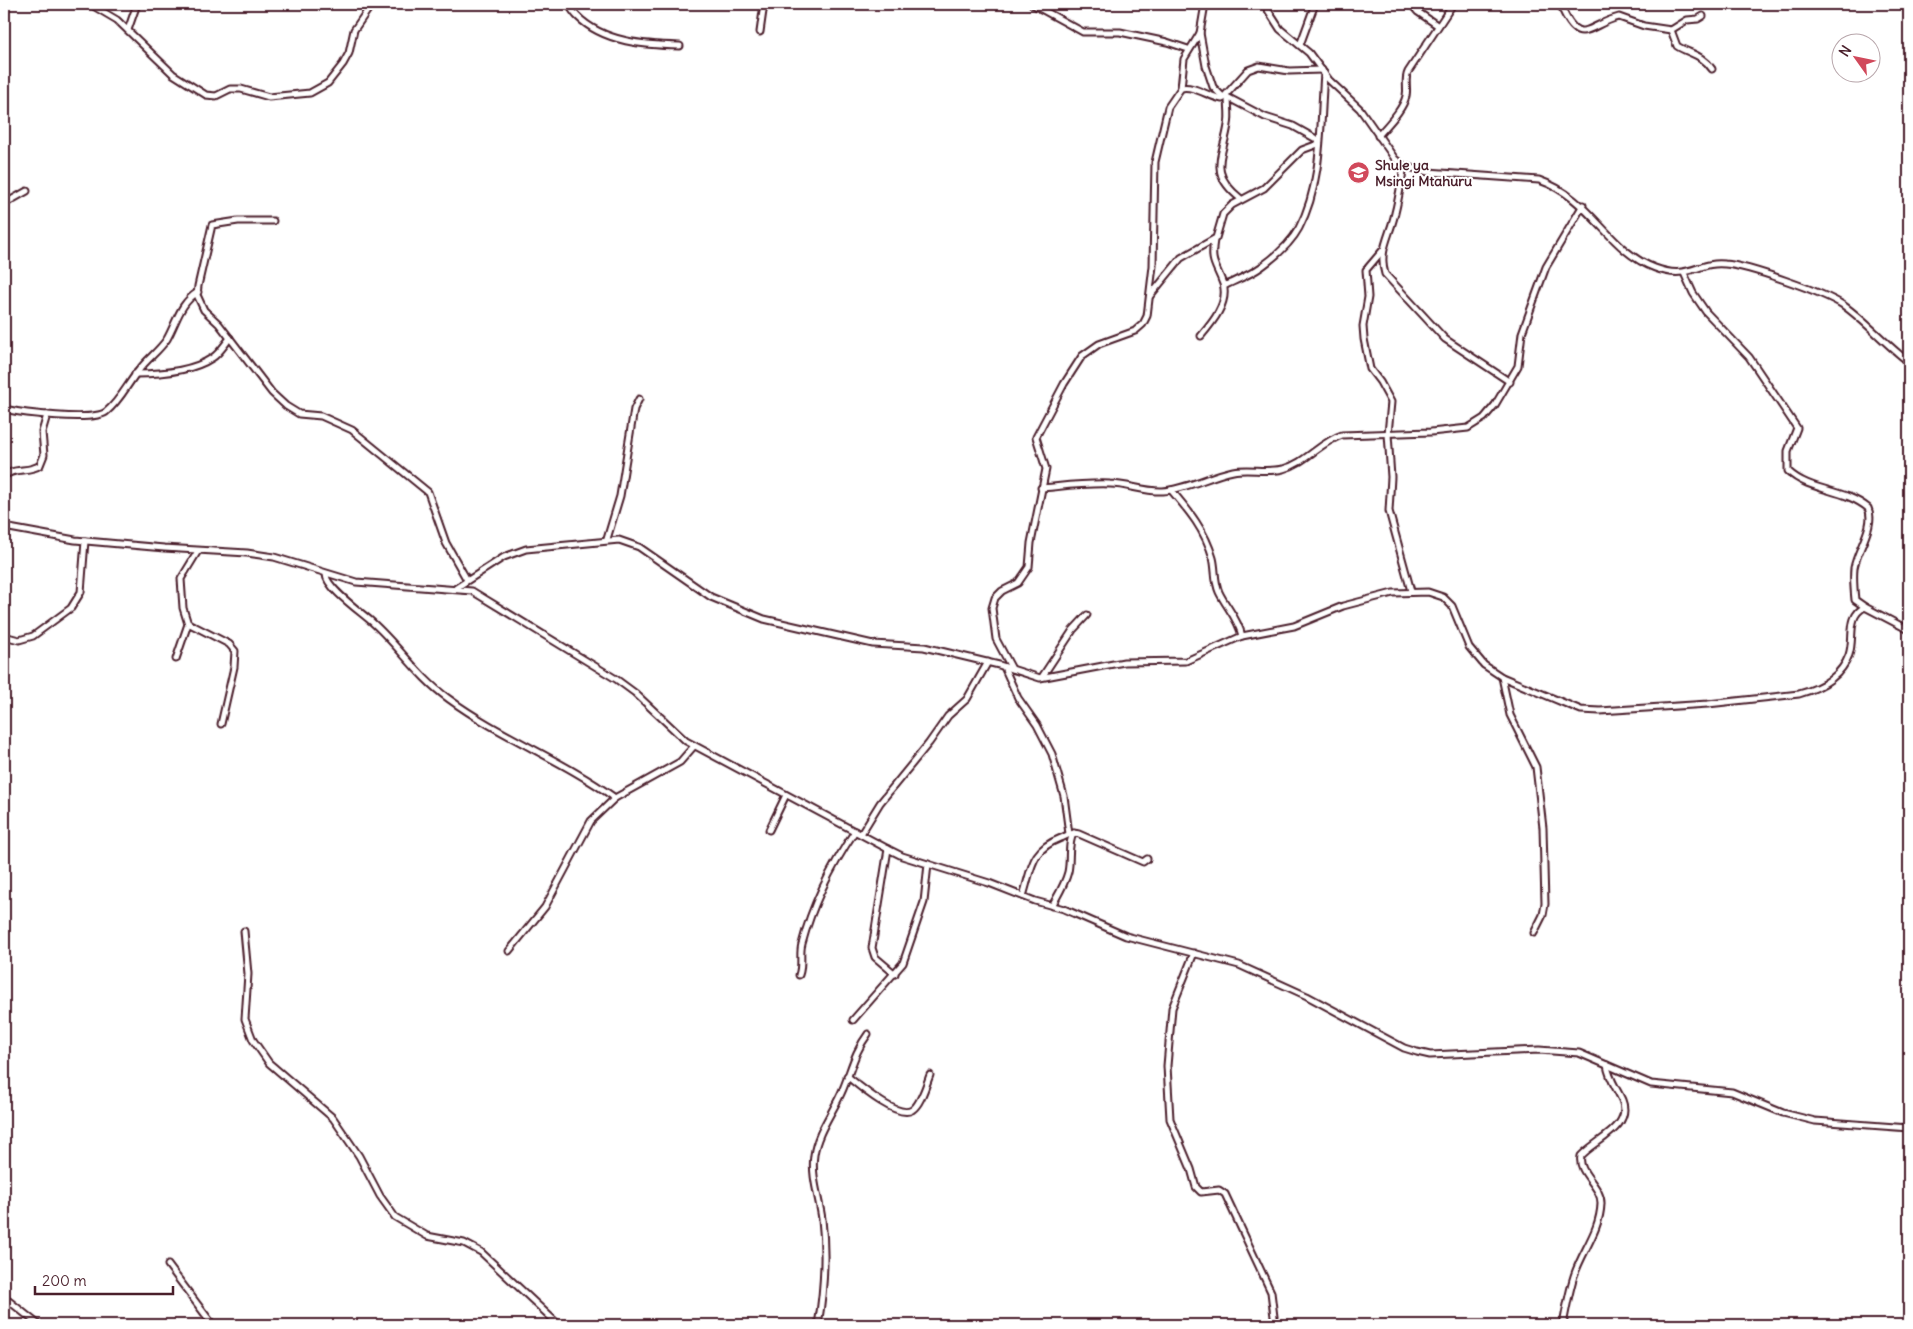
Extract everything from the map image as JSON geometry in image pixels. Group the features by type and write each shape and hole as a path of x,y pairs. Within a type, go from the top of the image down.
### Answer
{"street":[{"path":"90,4 117,20 173,74 206,95 216,96 230,88 252,91 269,97 295,96 321,89 336,76 349,52 354,30 370,5 356,4"},
{"path":"128,30 137,4"},
{"path":"568,4 581,20 611,36 632,44 680,46"},
{"path":"760,32 764,4"},
{"path":"1032,4 1083,32 1120,32 1160,40 1188,50"},
{"path":"1205,4 1200,33 1208,75 1213,87 1226,97 1265,117 1293,126 1318,142"},
{"path":"1264,4 1280,29 1300,45 1360,109 1395,159 1404,166 1444,174 1539,180 1560,190 1583,206 1615,240 1639,260 1656,268 1684,273 1712,264 1724,264 1742,267 1796,286 1840,304 1909,362"},
{"path":"1300,45 1315,4"},
{"path":"1411,4 1422,15 1437,25"},
{"path":"1378,136 1401,106 1406,95 1406,76 1437,25 1453,4"},
{"path":"1560,4 1570,25 1581,30 1592,30 1619,17 1644,26 1671,30 1687,20 1698,19 1703,16"},
{"path":"1671,30 1677,46 1697,55 1712,69"},
{"path":"1012,669 996,639 992,608 995,598 1002,591 1018,583 1029,567 1030,542 1046,469 1036,437 1064,384 1082,356 1091,348 1135,331 1143,324 1147,316 1153,259 1155,162 1168,107 1181,88 1182,66 1188,50 1200,33"},
{"path":"1241,199 1229,187 1219,167 1219,159 1229,122 1226,97 1248,70 1259,66 1289,71 1323,71"},
{"path":"1224,286 1261,267 1281,250 1298,230 1309,206 1318,142 1323,71"},
{"path":"1181,88 1187,87 1210,97 1226,97"},
{"path":"1150,296 1181,258 1214,239 1219,234 1223,214 1241,199 1264,188 1302,150 1318,142"},
{"path":"1404,166 1396,212 1382,250 1366,270 1368,297 1362,326 1370,369 1380,382 1390,402 1388,434 1391,477 1389,511 1411,591"},
{"path":"4,204 27,191"},
{"path":"1041,488 1070,484 1110,484 1147,491 1171,490 1234,471 1283,469 1312,455 1330,439 1342,435 1388,434 1468,428 1484,418 1510,382 1518,366 1522,332 1546,267 1583,206"},
{"path":"273,221 238,221 212,225 198,292 200,304 230,338 272,393 286,406 299,414 321,416 352,430 428,492 446,542 467,580"},
{"path":"1201,336 1216,318 1224,286 1213,263 1214,239"},
{"path":"1382,250 1382,264 1385,274 1437,331 1479,363 1510,382"},
{"path":"1684,273 1693,293 1706,312 1749,356 1797,428 1788,451 1788,471 1805,483 1838,492 1868,508 1870,518 1858,554 1854,581 1855,600 1909,630"},
{"path":"4,409 47,415 90,417 105,413 135,374 161,348 175,325 184,303 198,292"},
{"path":"135,374 168,372 203,362 213,358 230,338"},
{"path":"607,539 620,496 634,409 639,399"},
{"path":"4,477 12,472 32,469 40,465 44,455 42,432 47,415"},
{"path":"1171,490 1191,514 1207,539 1214,560 1218,589 1240,625 1242,636"},
{"path":"4,527 85,541 198,551 247,553 274,557 356,582 430,589 456,588 480,594 616,679 641,698 679,736 694,746 888,849 1088,918 1126,936 1239,965 1307,996 1404,1048 1430,1054 1561,1051 1579,1053 1651,1084 1732,1092 1783,1113 1815,1122 1909,1128"},
{"path":"456,588 504,557 526,549 607,539 619,540 639,547 711,597 764,619 866,642 924,647 1041,677 1124,662 1186,661 1242,636 1294,626 1343,606 1393,593 1428,592 1448,602 1456,612 1469,647 1475,657 1502,678 1575,708 1588,710 1708,704 1799,694 1810,691 1834,678 1850,653 1854,616 1866,607"},
{"path":"4,636 19,640 33,636 71,608 81,592 85,541"},
{"path":"176,659 188,623 183,608 181,580 198,551"},
{"path":"326,574 328,582 335,590 377,626 416,671 449,699 498,731 598,785 615,798"},
{"path":"1041,677 1073,630 1087,615"},
{"path":"188,623 229,644 235,650 234,667 221,724"},
{"path":"799,974 802,959 800,949 807,929 843,849 858,833 948,716 967,699 988,662"},
{"path":"1004,667 1018,698 1037,725 1052,754 1064,796 1071,833 1071,858 1066,881 1052,906"},
{"path":"1502,678 1510,716 1536,767 1541,798 1545,904 1543,915 1534,933"},
{"path":"509,951 545,907 591,821 615,798 680,762 694,746"},
{"path":"768,830 786,795"},
{"path":"1023,896 1034,856 1052,841 1071,833 1143,862 1147,859"},
{"path":"888,849 872,948 875,957 895,974"},
{"path":"853,1020 903,963 924,902 928,864"},
{"path":"244,931 248,974 245,1018 253,1040 269,1063 333,1118 359,1156 380,1196 395,1217 427,1236 464,1244 481,1252 559,1325"},
{"path":"1194,953 1172,1008 1167,1066 1170,1119 1191,1169 1196,1187 1201,1192 1219,1190 1225,1194 1271,1292 1275,1325"},
{"path":"818,1325 822,1304 825,1248 819,1201 814,1182 813,1156 816,1141 844,1089 847,1076 868,1034"},
{"path":"1563,1325 1574,1276 1595,1232 1601,1204 1598,1190 1582,1165 1581,1156 1614,1128 1622,1118 1622,1102 1610,1080 1607,1065"},
{"path":"847,1076 878,1100 904,1112 911,1111 917,1105 930,1074"},
{"path":"168,1265 212,1325"},
{"path":"4,1297 39,1325"}],"place":[{"name":"Shule ya Msingi Mtahuru","path":"1359,173"}]}
